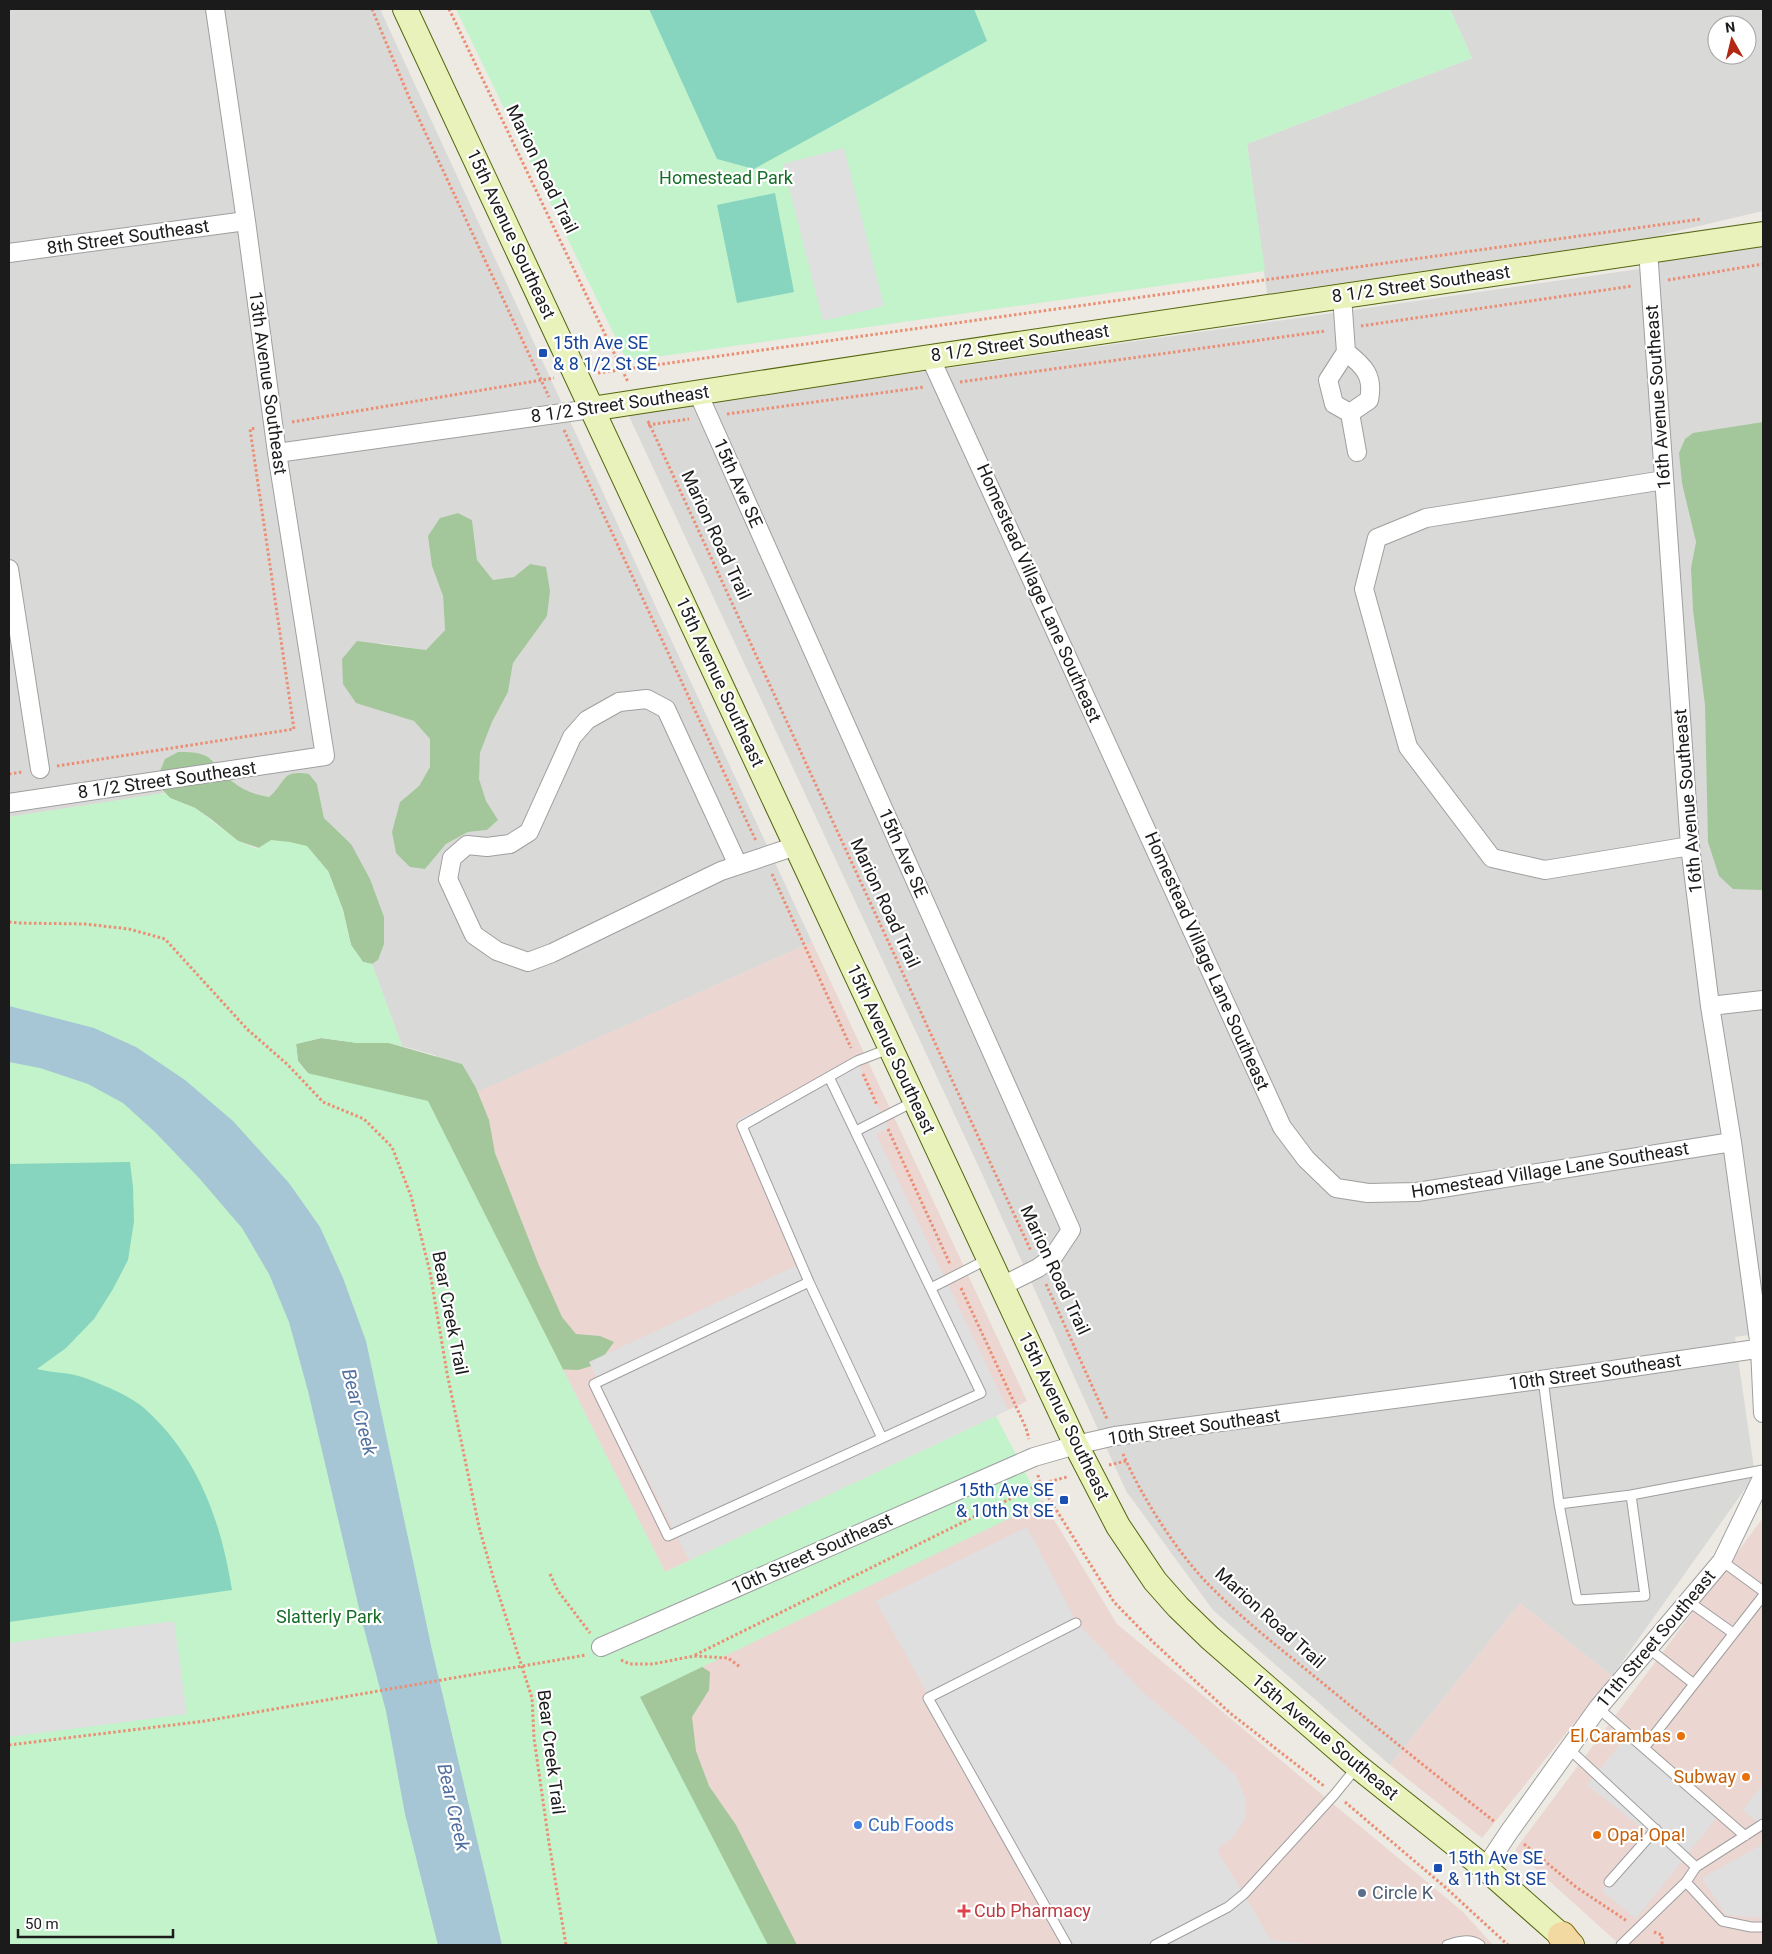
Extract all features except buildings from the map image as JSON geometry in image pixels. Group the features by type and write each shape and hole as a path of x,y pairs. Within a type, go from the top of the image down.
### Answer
{"main road":[{"name":"15th Avenue Southeast","path":"405,9 1076,1445 1118,1526 1155,1581 1178,1607 1210,1638 1357,1766 1485,1868 1568,1942"},
{"name":"8 1/2 Street Southeast","path":"591,409 1763,234"}],"street":[{"name":"13th Avenue Southeast","path":"215,9 246,220 277,453 325,756"},
{"name":"8th Street Southeast","path":"9,253 246,220"},
{"name":"16th Avenue Southeast","path":"1648,250 1690,846 1710,1006 1762,1348"},
{"path":"1342,296 1346,352 1328,380 1334,404 1350,413"},
{"path":"1346,352 1365,368 1372,386 1369,400 1350,413"},
{"name":"Homestead Village Lane Southeast","path":"930,357 944,384 1282,1127 1306,1159 1336,1188 1368,1193 1416,1192 1732,1142"},
{"name":"15th Ave SE","path":"698,393 1071,1230 1053,1256 1038,1268 1002,1286"},
{"name":"8 1/2 Street Southeast","path":"277,453 591,409"},
{"path":"1350,413 1357,452"},
{"path":"1664,480 1426,518 1377,538 1364,589 1408,746 1492,858 1545,870 1690,846"},
{"path":"9,569 40,769"},
{"path":"738,865 666,709 647,699 619,702 587,720 572,737 529,832 510,844 487,847 468,845 452,858 448,879 474,935 497,951 528,962 552,953 721,870 738,865 763,856 796,846"},
{"name":"8 1/2 Street Southeast","path":"9,803 325,756"},
{"path":"1710,1006 1763,1000"},
{"path":"1762,1348 1763,1412"},
{"name":"10th Street Southeast","path":"601,1647 1034,1457 1076,1445 1115,1436 1762,1348"},
{"name":"11th Street Southeast","path":"1485,1868 1598,1708 1722,1561 1763,1476"}],"lane":[{"path":"882,1438 809,1282 742,1126 858,1061 891,1048"},
{"path":"809,1282 594,1384 668,1536 981,1393 829,1077"},
{"path":"856,1131 915,1101"},
{"path":"931,1288 989,1258"},
{"path":"1544,1379 1559,1504 1577,1600 1645,1596 1631,1495"},
{"path":"1559,1504 1631,1495 1763,1470"},
{"path":"1722,1561 1763,1591"},
{"path":"1644,1748 1763,1596"},
{"path":"1688,1601 1733,1634"},
{"path":"1067,1945 928,1698 1076,1623"},
{"path":"1648,1648 1694,1684"},
{"path":"1598,1708 1744,1836"},
{"path":"1569,1750 1696,1867"},
{"path":"1155,1945 1228,1907 1244,1894 1335,1794 1357,1766"},
{"path":"1621,1945 1686,1882 1696,1867 1763,1824"},
{"path":"1608,1882 1656,1829"},
{"path":"1686,1882 1722,1921 1751,1927 1763,1927"},
{"path":"1447,1945 1461,1940 1475,1942 1480,1945"}],"path":[{"path":"303,420 542,379 411,102 372,9"},
{"name":"Marion Road Trail","path":"448,9 622,370 1705,218"},
{"path":"708,416 944,384"},
{"name":"Marion Road Trail","path":"708,416 650,424 1134,1478 1174,1542 1209,1586 1343,1700 1576,1887 1639,1926 1662,1935 1662,1945"},
{"path":"40,769 294,729 250,429"},
{"path":"566,434 858,1061 1026,1428 1040,1484 1114,1602 1153,1642 1230,1713 1335,1794 1445,1887 1508,1945"},
{"name":"Bear Creek Trail","path":"9,922 18,924 84,924 130,929 165,939 247,1029 288,1064 323,1102 364,1119 392,1147 411,1196 430,1272 447,1373 479,1526 494,1580 532,1698 534,1738 566,1945"},
{"path":"740,1667 728,1658 694,1656 1040,1484"},
{"path":"550,1574 558,1591 601,1647"},
{"path":"9,1745 205,1721 329,1698 523,1666"}],"shaded area":[{"path":"9,9 380,9 812,942 478,1092 476,1088 435,1055 402,1046 372,964 378,960 351,844 324,818 317,784 285,777 270,797 252,794 234,783 212,759 160,787 165,793 9,817","holes":["458,513 472,520 477,560 493,580 514,577 530,564 547,615 513,663 508,692 492,722 480,753 478,779 486,801 497,821 487,830 468,832 446,844 425,869 400,802 419,786 430,767 430,739 414,721 387,711 380,643 426,650 445,630 443,596 432,566 440,518"]},
{"path":"1450,9 1763,9 1763,211 1656,236 1763,221 1763,450 1688,461 1727,877 1763,874 1763,1333 1735,1337 1755,1475 1612,1676 1520,1603 1390,1765 1213,1610 1126,1491 978,1165 628,414 1653,267 1648,238 1267,294 1247,144 1472,58"},
{"path":"844,148 884,306 823,321 783,164"},
{"path":"812,942 1027,1401 665,1572 428,1114"},
{"path":"857,1061 888,1128 876,1134 1008,1410 689,1560 589,1362 802,1263 737,1120"},
{"path":"1042,1500 1117,1624 1463,1912 1493,1945 767,1945 638,1697"},
{"path":"1763,1518 1763,1945 1632,1945 1618,1943 1515,1850"},
{"path":"1027,1527 1077,1623 1144,1693 1193,1735 1236,1776 1246,1799 1246,1817 1234,1836 1217,1850 1271,1940 1318,1945 1067,1945 876,1601"},
{"path":"1520,1603 1612,1676 1482,1838 1390,1765"},
{"path":"174,1621 187,1714 9,1737 9,1643"},
{"path":"1626,1737 1721,1812 1636,1919 1602,1891 1648,1833 1587,1785"},
{"path":"1763,1784 1763,1822 1759,1824 1743,1810"},
{"path":"1763,1844 1763,1918 1726,1915 1702,1878"}],"green space":[{"name":"Homestead Park","path":"456,9 1450,9 1472,58 1247,144 1265,271 627,361"},
{"path":"649,9 974,9 987,41 754,169 717,159"},
{"path":"775,193 794,292 737,303 717,205"},
{"path":"1763,422 1763,890 1761,890 1733,889 1719,876 1708,842 1705,705 1693,610 1691,568 1696,542 1682,483 1679,453 1685,439 1693,433"},
{"path":"458,513 472,520 477,560 493,580 514,577 530,564 546,567 550,591 547,616 513,663 508,692 492,722 480,753 479,779 486,801 498,820 487,830 468,832 446,844 425,869 410,867 396,853 392,832 400,802 419,786 430,767 430,739 414,721 356,703 343,684 342,659 357,641 426,650 445,630 443,596 432,566 428,536 440,518"},
{"path":"178,752 199,753 206,756 241,788 269,797 288,775 293,773 309,774 317,784 324,818 351,844 370,879 384,917 384,944 378,960 372,964 363,962 351,945 343,910 328,871 238,841 195,808 170,798 160,787 160,771 165,759"},
{"name":"Slatterly Park","path":"165,793 170,798 195,808 238,841 257,849 271,840 307,846 328,871 343,910 351,945 363,962 372,964 402,1046 389,1043 358,1043 321,1038 296,1044 298,1061 307,1073 428,1101 665,1572 996,1416 1041,1503 640,1697 768,1945 9,1945 9,817"},
{"path":"321,1038 358,1043 389,1043 462,1064 476,1088 489,1120 495,1153 538,1263 562,1317 576,1334 600,1336 614,1342 598,1364 578,1370 551,1369 298,1061 296,1044"},
{"path":"130,1162 134,1221 128,1260 94,1319 66,1348 37,1369 77,1375 115,1390 138,1403 163,1427 193,1468 204,1491 221,1539 232,1590 9,1622 9,1164"},
{"path":"693,1661 710,1672 709,1690 692,1717 696,1751 709,1786 736,1825 797,1945 605,1945 574,1695"}],"water":[{"name":"Bear Creek","path":"9,1006 94,1028 136,1047 185,1080 233,1121 289,1183 320,1227 343,1278 366,1341 432,1650 502,1945 438,1945 405,1814 386,1711 363,1625 308,1391 289,1322 269,1274 242,1228 199,1178 155,1132 123,1103 88,1084 40,1068 9,1062"}],"place":[{"name":"15th Ave SE & 8 1/2 St SE","path":"543,353"},
{"name":"15th Ave SE & 10th St SE","path":"1064,1500"},
{"name":"El Carambas","path":"1681,1736"},
{"name":"Subway","path":"1746,1777"},
{"name":"Cub Foods","path":"858,1825"},
{"name":"Opa! Opa!","path":"1597,1835"},
{"name":"15th Ave SE & 11th St SE","path":"1438,1868"},
{"name":"Circle K","path":"1362,1893"},
{"name":"Cub Pharmacy","path":"964,1911"}]}
